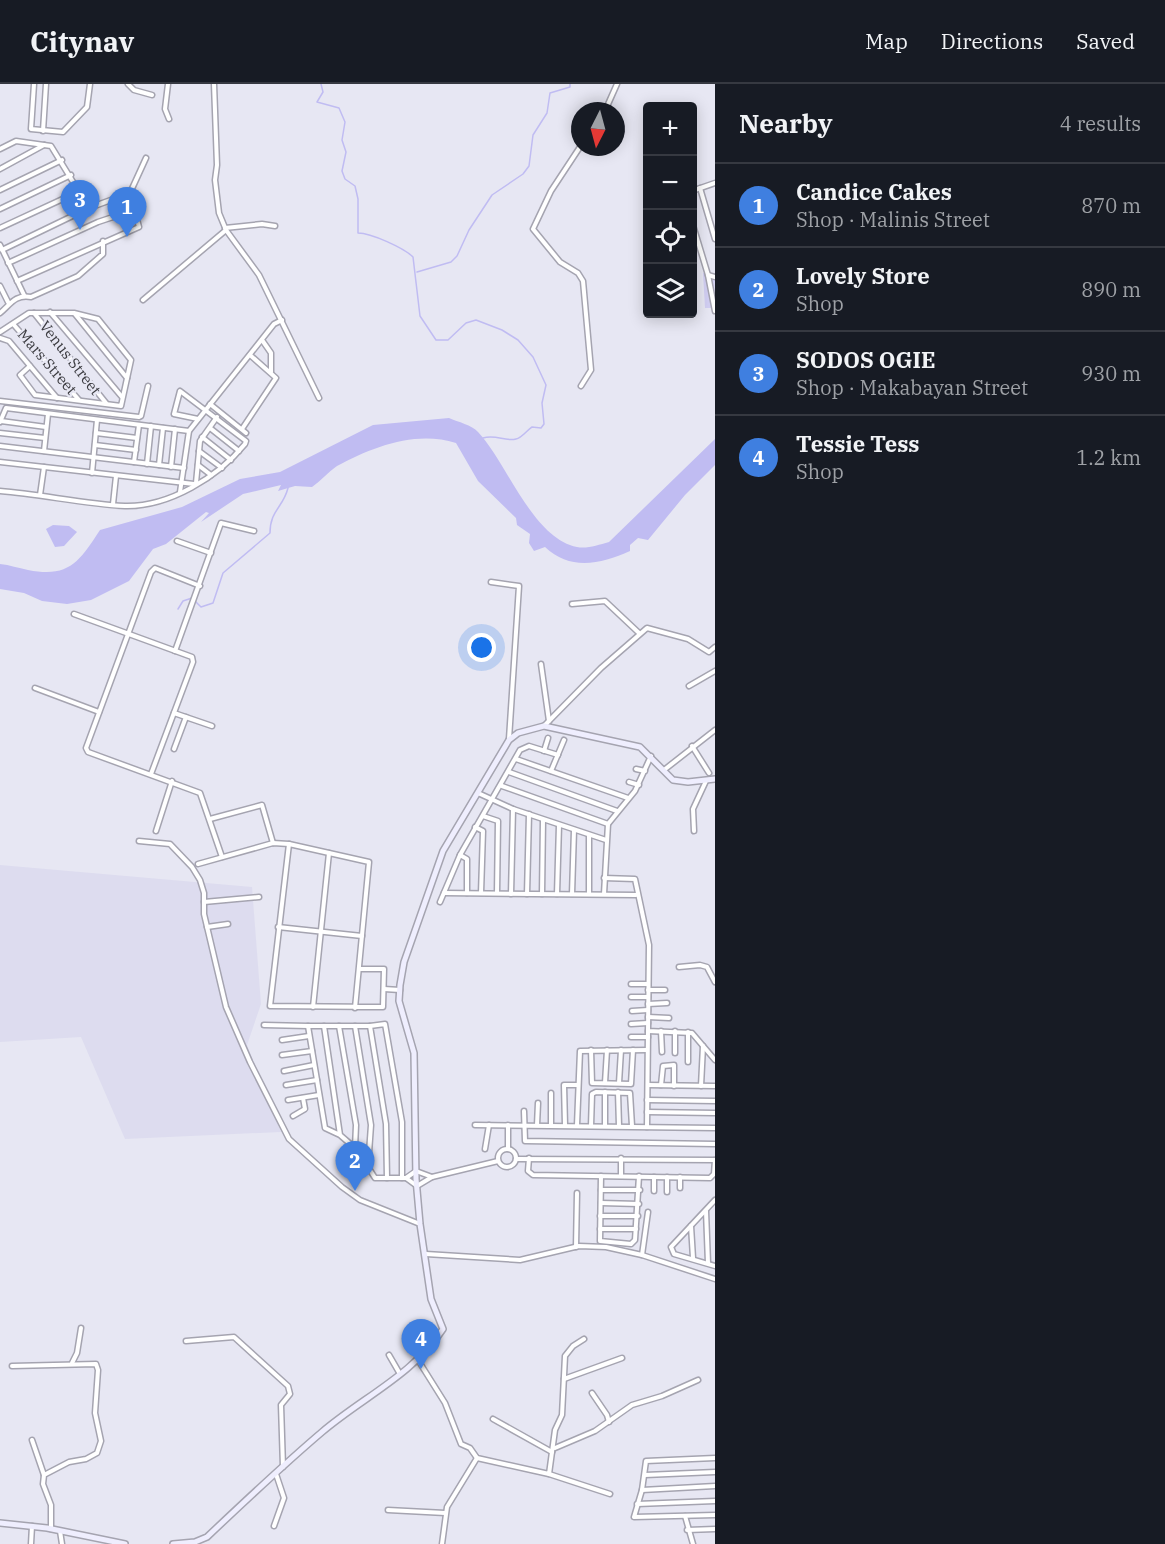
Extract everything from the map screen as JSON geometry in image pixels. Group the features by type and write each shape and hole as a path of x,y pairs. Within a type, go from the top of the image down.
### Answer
{"street":[{"path":"34,84 31,129 63,132 87,107 90,84"},
{"path":"43,131 46,84"},
{"path":"128,84 134,90 152,95"},
{"path":"168,84 165,109 169,119"},
{"path":"214,84 216,200 225,229 259,275 319,398"},
{"path":"609,102 617,84"},
{"path":"0,149 16,141 45,144 55,149 89,208"},
{"path":"0,169 45,144"},
{"path":"574,156 551,191 533,230 560,261 578,273 583,281 591,370 581,386"},
{"path":"17,281 104,242 123,237 139,227 130,193 146,158"},
{"path":"0,190 62,160"},
{"path":"0,209 71,175"},
{"path":"697,189 715,183"},
{"path":"700,188 715,239"},
{"path":"0,228 80,191"},
{"path":"24,296 1,247 89,208 130,193"},
{"path":"8,263 98,222 134,210"},
{"path":"143,300 225,229 262,224 274,226"},
{"path":"697,236 714,298 715,311"},
{"path":"0,313 8,302 24,296 31,297 78,276 103,254 104,242"},
{"path":"708,275 715,277"},
{"path":"0,286 8,302"},
{"path":"50,312 123,397"},
{"path":"0,332 34,313 74,313 98,319 131,360 121,406 35,395 20,375 30,366"},
{"name":"Venus Street","path":"34,313 106,404"},
{"path":"74,313 127,378"},
{"path":"180,492 189,430 274,324 282,320"},
{"name":"Mars Street","path":"14,325 79,400"},
{"path":"0,339 9,341 57,398"},
{"path":"262,340 271,353 270,372"},
{"path":"242,429 276,378 250,355"},
{"path":"0,400 139,417 148,386"},
{"path":"0,490 126,506 180,492 222,468 246,441 207,409 180,391 174,414 198,419"},
{"path":"210,404 246,433"},
{"path":"46,427 0,422 6,408 189,430"},
{"path":"44,451 48,414"},
{"path":"195,484 202,437 217,417"},
{"path":"92,472 97,420"},
{"path":"134,462 139,425"},
{"path":"147,464 151,426"},
{"path":"159,465 163,428"},
{"path":"210,428 239,451"},
{"path":"171,467 175,429"},
{"path":"0,433 45,438"},
{"path":"96,433 137,438"},
{"path":"202,437 231,460"},
{"path":"94,445 135,450"},
{"path":"0,446 183,468"},
{"path":"200,451 222,468"},
{"path":"0,462 195,484"},
{"path":"198,465 211,475"},
{"path":"40,495 44,467"},
{"path":"113,504 116,476"},
{"path":"175,651 224,521 254,531"},
{"path":"177,540 211,553"},
{"path":"200,586 155,568 150,572 86,748 88,752 200,793 222,857"},
{"path":"491,582 519,586 509,740"},
{"path":"573,604 605,601 639,633"},
{"path":"74,614 192,657 193,662 151,774"},
{"path":"173,1544 195,1543 207,1537 322,1432 418,1360 443,1329 431,1299 420,1224 416,1171 414,1053 399,1002 400,990 404,962 443,851 509,740 518,732 546,724 639,633 649,628 688,639 709,652 715,647"},
{"path":"541,664 546,724"},
{"path":"689,686 715,671"},
{"path":"35,688 99,712"},
{"path":"174,713 212,726"},
{"path":"174,749 186,717"},
{"path":"546,724 640,747 673,780 688,782 715,779"},
{"path":"664,770 715,730"},
{"path":"544,751 548,738"},
{"path":"551,771 564,740"},
{"path":"692,746 709,773"},
{"path":"440,902 460,855 516,759 526,747 558,755"},
{"path":"604,894 608,825 639,785 651,756"},
{"path":"516,759 628,798"},
{"path":"636,769 645,771"},
{"path":"509,772 617,812"},
{"path":"156,831 172,781"},
{"path":"694,831 693,809 705,781"},
{"path":"629,782 639,785"},
{"path":"501,786 608,825"},
{"path":"478,793 513,809 606,840"},
{"path":"210,819 262,805 266,808 273,843"},
{"path":"511,894 513,809"},
{"path":"527,894 529,814"},
{"path":"483,816 498,820 496,893"},
{"path":"542,894 543,820"},
{"path":"557,894 559,825"},
{"path":"475,827 483,831 481,893"},
{"path":"572,894 574,830"},
{"path":"589,835 589,894"},
{"path":"139,842 170,844 197,874 207,927 232,1022 289,1139 342,1187 360,1200 420,1224"},
{"path":"198,864 273,843 289,844 369,862 355,1008"},
{"path":"289,844 270,1006 383,1007 384,969 358,969"},
{"path":"313,1007 329,853"},
{"path":"460,855 468,859 467,893"},
{"path":"604,878 635,879 636,895 649,945 647,1127"},
{"path":"444,893 636,895"},
{"path":"204,902 259,897"},
{"path":"207,927 228,924"},
{"path":"278,927 362,936"},
{"path":"679,967 700,965 707,967 715,982"},
{"path":"631,984 648,984"},
{"path":"384,989 400,990"},
{"path":"648,990 665,990"},
{"path":"632,997 648,997"},
{"path":"648,1004 667,1003"},
{"path":"632,1011 648,1010"},
{"path":"648,1017 669,1018"},
{"path":"631,1024 648,1023"},
{"path":"264,1025 370,1026 385,1024 402,1122 404,1178"},
{"path":"308,1026 325,1128 340,1135 355,1148 375,1178 404,1178 416,1171"},
{"path":"324,1026 340,1135"},
{"path":"339,1026 356,1125 355,1148"},
{"path":"355,1026 372,1125 368,1167"},
{"path":"370,1026 387,1124 387,1178"},
{"path":"648,1031 688,1032 715,1060"},
{"path":"661,1031 662,1052"},
{"path":"675,1031 675,1053"},
{"path":"687,1062 688,1032"},
{"path":"282,1041 309,1036"},
{"path":"631,1037 648,1037"},
{"path":"701,1086 703,1045"},
{"path":"591,1050 592,1083 632,1083 633,1050"},
{"path":"605,1083 607,1050"},
{"path":"619,1083 621,1050"},
{"path":"577,1125 579,1052 647,1050"},
{"path":"282,1055 312,1051"},
{"path":"661,1086 664,1064 674,1065 674,1086"},
{"path":"284,1071 314,1065"},
{"path":"286,1085 317,1080"},
{"path":"565,1125 564,1085 578,1085"},
{"path":"648,1086 715,1086"},
{"path":"591,1126 592,1094 605,1092 630,1093 632,1126"},
{"path":"605,1092 605,1126"},
{"path":"618,1092 620,1126"},
{"path":"551,1093 551,1125"},
{"path":"288,1100 320,1095"},
{"path":"293,1116 305,1109 303,1098"},
{"path":"647,1100 715,1101"},
{"path":"537,1125 538,1103"},
{"path":"524,1111 524,1139 532,1142 715,1144"},
{"path":"647,1112 715,1113"},
{"path":"475,1125 715,1128"},
{"path":"485,1149 489,1125"},
{"path":"508,1125 508,1149"},
{"path":"498,1161 500,1152 508,1149 513,1151 516,1159"},
{"path":"498,1161 508,1168 516,1159 529,1158 715,1160 712,1177 654,1177 533,1175 528,1171 529,1158"},
{"path":"621,1158 621,1176"},
{"path":"417,1186 432,1177 498,1161"},
{"path":"416,1171 432,1177"},
{"path":"601,1176 600,1241 632,1244 634,1244 638,1216 639,1176"},
{"path":"654,1177 654,1191"},
{"path":"667,1177 667,1192"},
{"path":"680,1177 680,1188"},
{"path":"404,1178 417,1186"},
{"path":"601,1190 640,1190"},
{"path":"576,1247 578,1193"},
{"path":"715,1200 673,1243 671,1251 715,1266"},
{"path":"601,1203 639,1204"},
{"path":"706,1211 708,1263"},
{"path":"642,1255 648,1212"},
{"path":"600,1216 638,1216"},
{"path":"691,1226 693,1258"},
{"path":"600,1229 636,1229"},
{"path":"426,1254 520,1260 576,1247 606,1247 642,1255 715,1279"},
{"path":"72,1363 77,1353 81,1328"},
{"path":"186,1341 234,1336 288,1386 290,1394 281,1405 283,1468"},
{"path":"549,1474 555,1430 562,1415 565,1356 573,1346 584,1339"},
{"path":"389,1355 400,1375"},
{"path":"564,1379 622,1358"},
{"path":"418,1360 445,1402 461,1444 470,1448 477,1458 549,1474 610,1494"},
{"path":"12,1366 96,1364 98,1370 95,1413 101,1441 97,1453 86,1459 69,1462 44,1475"},
{"path":"553,1450 595,1431 632,1405 662,1396 698,1380"},
{"path":"592,1393 607,1415 609,1422"},
{"path":"493,1419 553,1450"},
{"path":"32,1440 51,1505 51,1529"},
{"path":"442,1544 445,1513 477,1458"},
{"path":"715,1458 646,1461 642,1490 634,1517 715,1515"},
{"path":"645,1475 715,1472"},
{"path":"274,1526 284,1498 276,1474"},
{"path":"642,1490 715,1486"},
{"path":"637,1504 715,1501"},
{"path":"388,1509 445,1513"},
{"path":"685,1516 687,1530 693,1536 693,1544"},
{"path":"0,1523 51,1529 96,1541 124,1544"},
{"path":"31,1544 32,1526"},
{"path":"687,1530 715,1529"},
{"path":"60,1531 62,1544"}],"shaded area":[{"path":"703,273 715,273 714,308 705,308"},
{"path":"449,418 478,432 533,514 561,541 577,547 589,547 609,542 715,439 715,465 685,495 648,540 638,538 630,545 630,551 597,562 586,563 565,560 545,547 534,551 529,543 530,534 517,525 516,518 478,481 456,443 441,439 410,440 379,447 351,459 334,468 312,487 295,486 278,491 281,485 243,494 201,522 209,513 206,512 166,544 153,549 129,581 91,600 67,604 42,601 24,593 0,589 0,564 28,570 54,572 72,565 79,559 100,530 182,507 240,479 280,472 373,425"},
{"path":"53,525 69,526 77,532 64,546 55,547 46,529"},
{"path":"0,865 252,887 261,1004 247,1045 281,1132 125,1139 81,1037 0,1042"}],"waterway":[{"path":"321,84 323,92 317,102 339,108 345,122 342,140 346,152 342,171 345,179 355,186 358,199 358,233 371,235 402,249 413,257 420,316 436,340 448,340 466,323 476,320 502,330 518,340 533,357 546,385 542,403 544,424 541,428 532,427 516,439 483,438"},
{"path":"417,272 451,262 457,256 469,230 492,195 523,174 529,166 533,135 547,113 550,93 570,87 570,84"},
{"path":"195,601 201,607 213,603 223,573 270,533 272,519 288,488"},
{"path":"178,609 183,601 192,598"}],"place":[{"name":"SODOS OGIE","path":"80,230"},
{"name":"Candice Cakes","path":"127,237"},
{"name":"Lovely Store","path":"355,1191"},
{"name":"Tessie Tess","path":"421,1369"}]}
